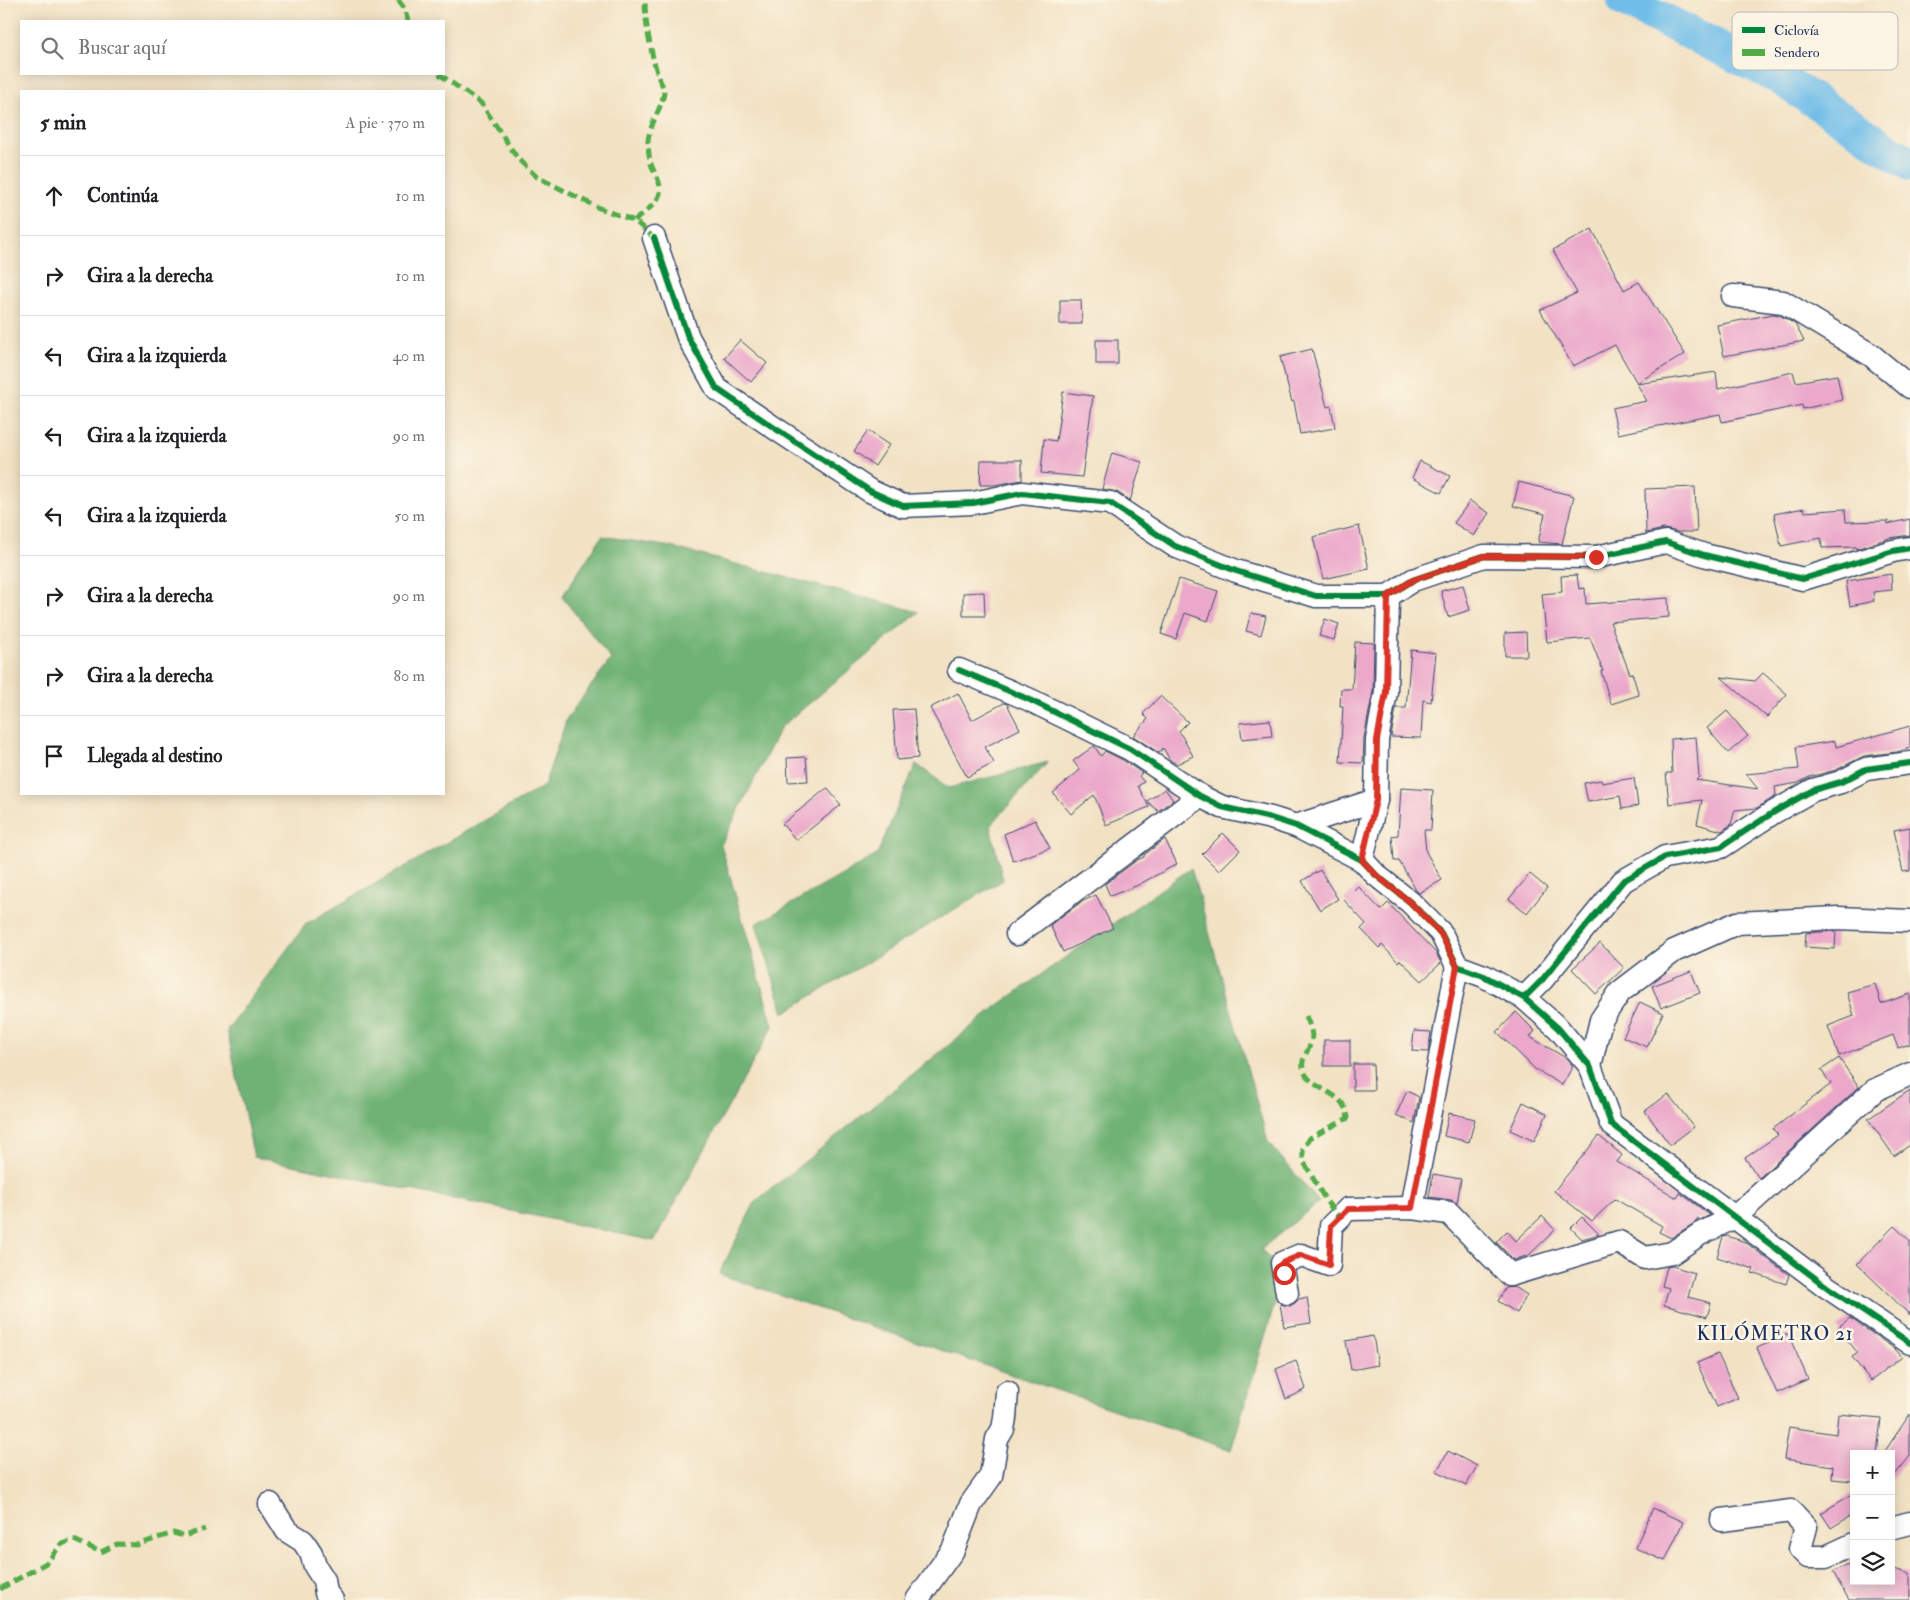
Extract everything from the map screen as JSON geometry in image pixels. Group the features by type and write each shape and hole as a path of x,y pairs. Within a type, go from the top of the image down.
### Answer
{"street":[{"path":"654,238 688,337 717,389 870,490 903,506 973,503 1022,493 1110,503 1175,546 1236,571 1316,596 1388,596 1413,580 1484,556 1596,557 1666,542 1704,555 1803,579 1893,551 1910,548"},
{"path":"1733,296 1783,302 1870,355 1910,387"},
{"path":"1362,860 1376,800 1377,740 1386,692 1388,596"},
{"path":"959,670 1028,699 1130,749 1200,796 1222,807 1271,818 1296,826 1362,860 1376,875 1410,902 1441,934 1457,966 1412,1208"},
{"path":"1524,998 1542,980 1623,881 1665,857 1721,847 1771,814 1813,790 1841,782 1866,769 1910,763"},
{"path":"1017,934 1200,796"},
{"path":"1296,826 1376,800"},
{"path":"1590,1066 1601,1020 1620,992 1674,951 1737,923 1838,918 1910,921"},
{"path":"1457,966 1484,976 1524,998 1558,1028 1590,1066 1611,1124 1827,1287 1910,1342"},
{"path":"1288,1293 1282,1263 1301,1255 1329,1265 1331,1226 1348,1209 1412,1208 1449,1213 1510,1275 1619,1242 1645,1258 1672,1253 1700,1234 1736,1217 1875,1090 1910,1074"},
{"path":"917,1600 953,1550 971,1504 991,1476 997,1439 1004,1424 1007,1392"},
{"path":"270,1504 287,1531 303,1541 311,1553 315,1566 324,1580 326,1593 332,1600"},
{"path":"1722,1520 1791,1511 1806,1527 1800,1549 1808,1556 1826,1557 1850,1546"},
{"path":"1895,1527 1910,1523"}],"green space":[{"path":"602,536 671,547 919,612 781,727 721,845 773,1026 654,1241 254,1157 227,1030 306,924 544,786 567,718 611,659 562,597"},
{"path":"1048,762 990,826 1003,880 784,1013 756,924 877,855 916,764 949,788"},
{"path":"1191,868 1268,1142 1319,1202 1261,1249 1284,1273 1231,1450 719,1274 755,1202 997,1006"}],"building":[{"path":"1592,229 1624,290 1639,282 1685,354 1637,383 1615,345 1573,366 1540,310 1577,293 1553,250"},
{"path":"1060,300 1081,300 1082,324 1060,324"},
{"path":"1773,314 1779,315 1795,324 1804,341 1724,356 1717,325"},
{"path":"740,340 767,363 751,382 724,358"},
{"path":"1096,340 1118,340 1118,364 1096,364"},
{"path":"1312,349 1327,407 1331,406 1335,428 1300,434 1294,401 1292,402 1280,357"},
{"path":"1716,372 1718,389 1793,372 1796,382 1837,375 1842,400 1803,409 1802,405 1722,422 1720,414 1618,434 1612,408 1647,401 1637,384"},
{"path":"1063,392 1093,396 1082,477 1041,473 1044,439 1056,441"},
{"path":"868,431 889,445 875,466 854,451"},
{"path":"1112,453 1142,462 1130,501 1117,492 1102,489"},
{"path":"981,460 1022,460 1022,480 994,485 980,485"},
{"path":"1420,461 1450,476 1441,493 1412,478"},
{"path":"1519,482 1574,496 1562,544 1538,542 1545,514 1513,506"},
{"path":"1695,487 1697,532 1678,532 1664,529 1646,533 1645,489"},
{"path":"1470,501 1489,513 1474,536 1454,523"},
{"path":"1804,508 1805,512 1845,509 1846,522 1888,521 1888,524 1910,519 1910,535 1889,538 1856,549 1856,547 1822,548 1821,538 1781,546 1774,514"},
{"path":"1359,526 1369,569 1323,579 1313,537"},
{"path":"1891,574 1892,590 1873,592 1874,601 1850,606 1846,581"},
{"path":"1577,575 1579,589 1585,588 1586,604 1668,598 1669,617 1610,622 1630,674 1632,673 1639,695 1611,704 1601,671 1603,671 1590,638 1547,642 1542,594 1562,592 1561,576"},
{"path":"1179,579 1218,591 1208,621 1185,613 1176,639 1161,634"},
{"path":"1463,585 1470,610 1448,617 1441,591"},
{"path":"984,592 985,616 963,616 963,593"},
{"path":"1251,613 1266,616 1261,635 1246,631"},
{"path":"1325,619 1339,624 1334,640 1319,636"},
{"path":"1526,632 1527,656 1505,656 1505,633"},
{"path":"1355,642 1374,643 1373,691 1364,738 1363,763 1340,762 1343,706 1340,706 1341,689 1352,689"},
{"path":"1411,650 1436,653 1431,702 1423,700 1421,738 1391,737 1396,708 1406,708"},
{"path":"1763,673 1787,694 1767,717 1721,677 1755,681"},
{"path":"958,693 972,720 1004,703 1007,704 1020,729 985,747 994,763 967,777 930,708"},
{"path":"1160,696 1188,722 1179,731 1193,756 1177,764 1170,760 1163,748 1159,753 1133,736 1148,719 1143,714"},
{"path":"914,709 918,758 897,760 893,710"},
{"path":"1727,711 1748,736 1728,753 1707,728"},
{"path":"1270,720 1272,736 1242,739 1240,723"},
{"path":"1910,726 1910,748 1897,752 1864,756 1836,770 1809,777 1798,783 1775,787 1776,796 1757,808 1735,810 1731,824 1722,831 1697,824 1702,800 1669,804 1666,773 1672,773 1671,739 1696,737 1699,777 1696,780 1758,789 1746,774 1799,769 1796,747 1835,741 1836,747"},
{"path":"1094,746 1101,756 1105,751 1142,773 1139,776 1144,782 1138,786 1149,807 1106,825 1094,795 1071,814 1053,793 1080,770 1073,761"},
{"path":"806,757 808,781 788,782 787,758"},
{"path":"1634,778 1638,806 1622,809 1620,796 1588,802 1584,783 1601,780 1602,783"},
{"path":"827,788 841,805 796,840 782,824"},
{"path":"1401,788 1433,790 1431,830 1424,830 1426,852 1442,880 1419,893 1399,861 1394,861 1392,836 1398,835"},
{"path":"1165,789 1173,800 1158,811 1147,801"},
{"path":"1035,820 1050,848 1013,861 1004,834"},
{"path":"1910,827 1910,871 1903,872 1894,830"},
{"path":"1223,833 1240,850 1219,871 1202,854"},
{"path":"1165,839 1177,864 1136,886 1110,896 1105,884 1137,860 1144,857 1144,855"},
{"path":"1320,870 1338,899 1320,910 1302,881"},
{"path":"1530,874 1547,888 1527,913 1509,899"},
{"path":"1358,886 1381,910 1388,903 1436,953 1441,963 1422,981 1400,960 1398,962 1382,945 1379,948 1361,929 1366,924 1344,900"},
{"path":"1096,895 1113,928 1063,952 1050,925 1081,902"},
{"path":"1836,931 1835,949 1805,947 1806,933"},
{"path":"1600,943 1624,968 1596,994 1572,969"},
{"path":"1691,971 1700,993 1661,1008 1652,986"},
{"path":"1875,984 1881,1004 1910,994 1910,1044 1898,1048 1893,1035 1839,1056 1828,1026 1854,1016 1847,992"},
{"path":"1640,1002 1663,1013 1647,1047 1623,1037"},
{"path":"1516,1012 1535,1031 1530,1037 1566,1058 1573,1066 1562,1085 1535,1069 1497,1032"},
{"path":"1414,1031 1431,1032 1428,1052 1412,1051"},
{"path":"1324,1040 1350,1040 1350,1066 1324,1066"},
{"path":"1839,1058 1859,1087 1759,1178 1745,1158 1778,1135 1773,1129 1831,1084 1821,1070"},
{"path":"1353,1064 1373,1064 1374,1090 1353,1090"},
{"path":"1910,1090 1910,1145 1894,1156 1868,1119"},
{"path":"1407,1091 1419,1097 1414,1123 1396,1115"},
{"path":"1668,1094 1694,1127 1670,1145 1645,1111"},
{"path":"1523,1102 1547,1114 1534,1141 1510,1130"},
{"path":"1449,1113 1475,1119 1469,1142 1444,1136"},
{"path":"1599,1136 1622,1155 1617,1162 1677,1198 1680,1193 1710,1215 1700,1220 1698,1218 1696,1222 1671,1238 1659,1232 1662,1226 1615,1199 1592,1221 1554,1191"},
{"path":"1433,1174 1461,1179 1457,1203 1451,1200 1429,1197"},
{"path":"1542,1216 1555,1230 1529,1255 1514,1260 1496,1242 1507,1231 1516,1241"},
{"path":"1582,1217 1599,1234 1582,1239 1571,1228"},
{"path":"1894,1226 1910,1241 1910,1315 1857,1264"},
{"path":"1727,1236 1745,1242 1789,1275 1786,1284 1752,1273 1754,1269 1717,1257 1723,1237"},
{"path":"1672,1266 1695,1273 1688,1297 1711,1303 1707,1317 1664,1305 1669,1288 1662,1286 1667,1267"},
{"path":"1515,1287 1527,1295 1517,1313 1498,1301 1506,1288"},
{"path":"1307,1297 1311,1323 1284,1327 1280,1304 1290,1306 1299,1299"},
{"path":"1850,1318 1895,1349 1902,1357 1871,1381 1852,1357 1858,1353 1837,1328"},
{"path":"1788,1334 1808,1379 1777,1393 1757,1348"},
{"path":"1373,1336 1378,1365 1351,1370 1346,1341"},
{"path":"1718,1354 1738,1398 1717,1407 1697,1363"},
{"path":"1296,1361 1306,1389 1286,1399 1276,1369"},
{"path":"1838,1414 1881,1418 1877,1450 1850,1450 1850,1481 1832,1479 1833,1466 1784,1459 1789,1427 1836,1434"},
{"path":"1910,1414 1910,1456 1895,1475 1895,1450 1886,1450"},
{"path":"1448,1451 1477,1466 1466,1486 1437,1471"},
{"path":"1850,1495 1850,1516 1831,1528 1821,1513"},
{"path":"1653,1508 1683,1522 1665,1561 1635,1548"},
{"path":"1850,1563 1850,1585 1895,1585 1895,1569 1910,1574 1910,1600 1849,1600 1833,1572"}],"waterway":[{"path":"1624,0 1732,54"},
{"path":"1764,70 1778,77 1910,164"}],"marked path":[{"path":"398,0 404,8 408,20"},
{"path":"635,221 656,202 660,193 659,182 651,164 648,141 664,90 658,76 651,48 645,0"},
{"path":"440,75 481,103 518,159 537,177 599,208 635,221 654,238"},
{"path":"1306,1016 1312,1036 1303,1062 1306,1075 1317,1086 1341,1102 1346,1109 1348,1118 1310,1138 1303,1149 1303,1160 1326,1201 1340,1218"},
{"path":"0,1589 46,1563 62,1544 74,1540 101,1552 117,1544 137,1545 173,1533 184,1536 205,1529"}],"cycle path":[{"path":"654,238 688,337 717,389 870,491 903,506 973,503 1022,493 1110,503 1175,546 1236,571 1316,596 1388,596 1413,580 1484,556 1596,557 1666,542 1704,555 1803,579 1893,551 1910,548"},
{"path":"959,670 1028,699 1130,749 1200,796 1222,807 1271,818 1296,826 1362,860 1376,875 1410,902 1441,933 1457,966 1484,976 1524,998 1558,1028 1590,1066 1611,1124 1827,1287 1910,1343"},
{"path":"1524,998 1542,980 1623,881 1665,857 1721,847 1771,814 1813,790 1841,782 1866,769 1910,763"}],"district":[{"name":"KILÓMETRO 21","path":"1775,1334"}],"route":[{"path":"1284,1273 1282,1263 1301,1255 1329,1265 1331,1226 1348,1209 1412,1208 1457,966 1441,934 1410,902 1376,875 1362,860 1376,800 1377,740 1386,692 1388,596 1413,580 1484,556 1596,557"}]}
